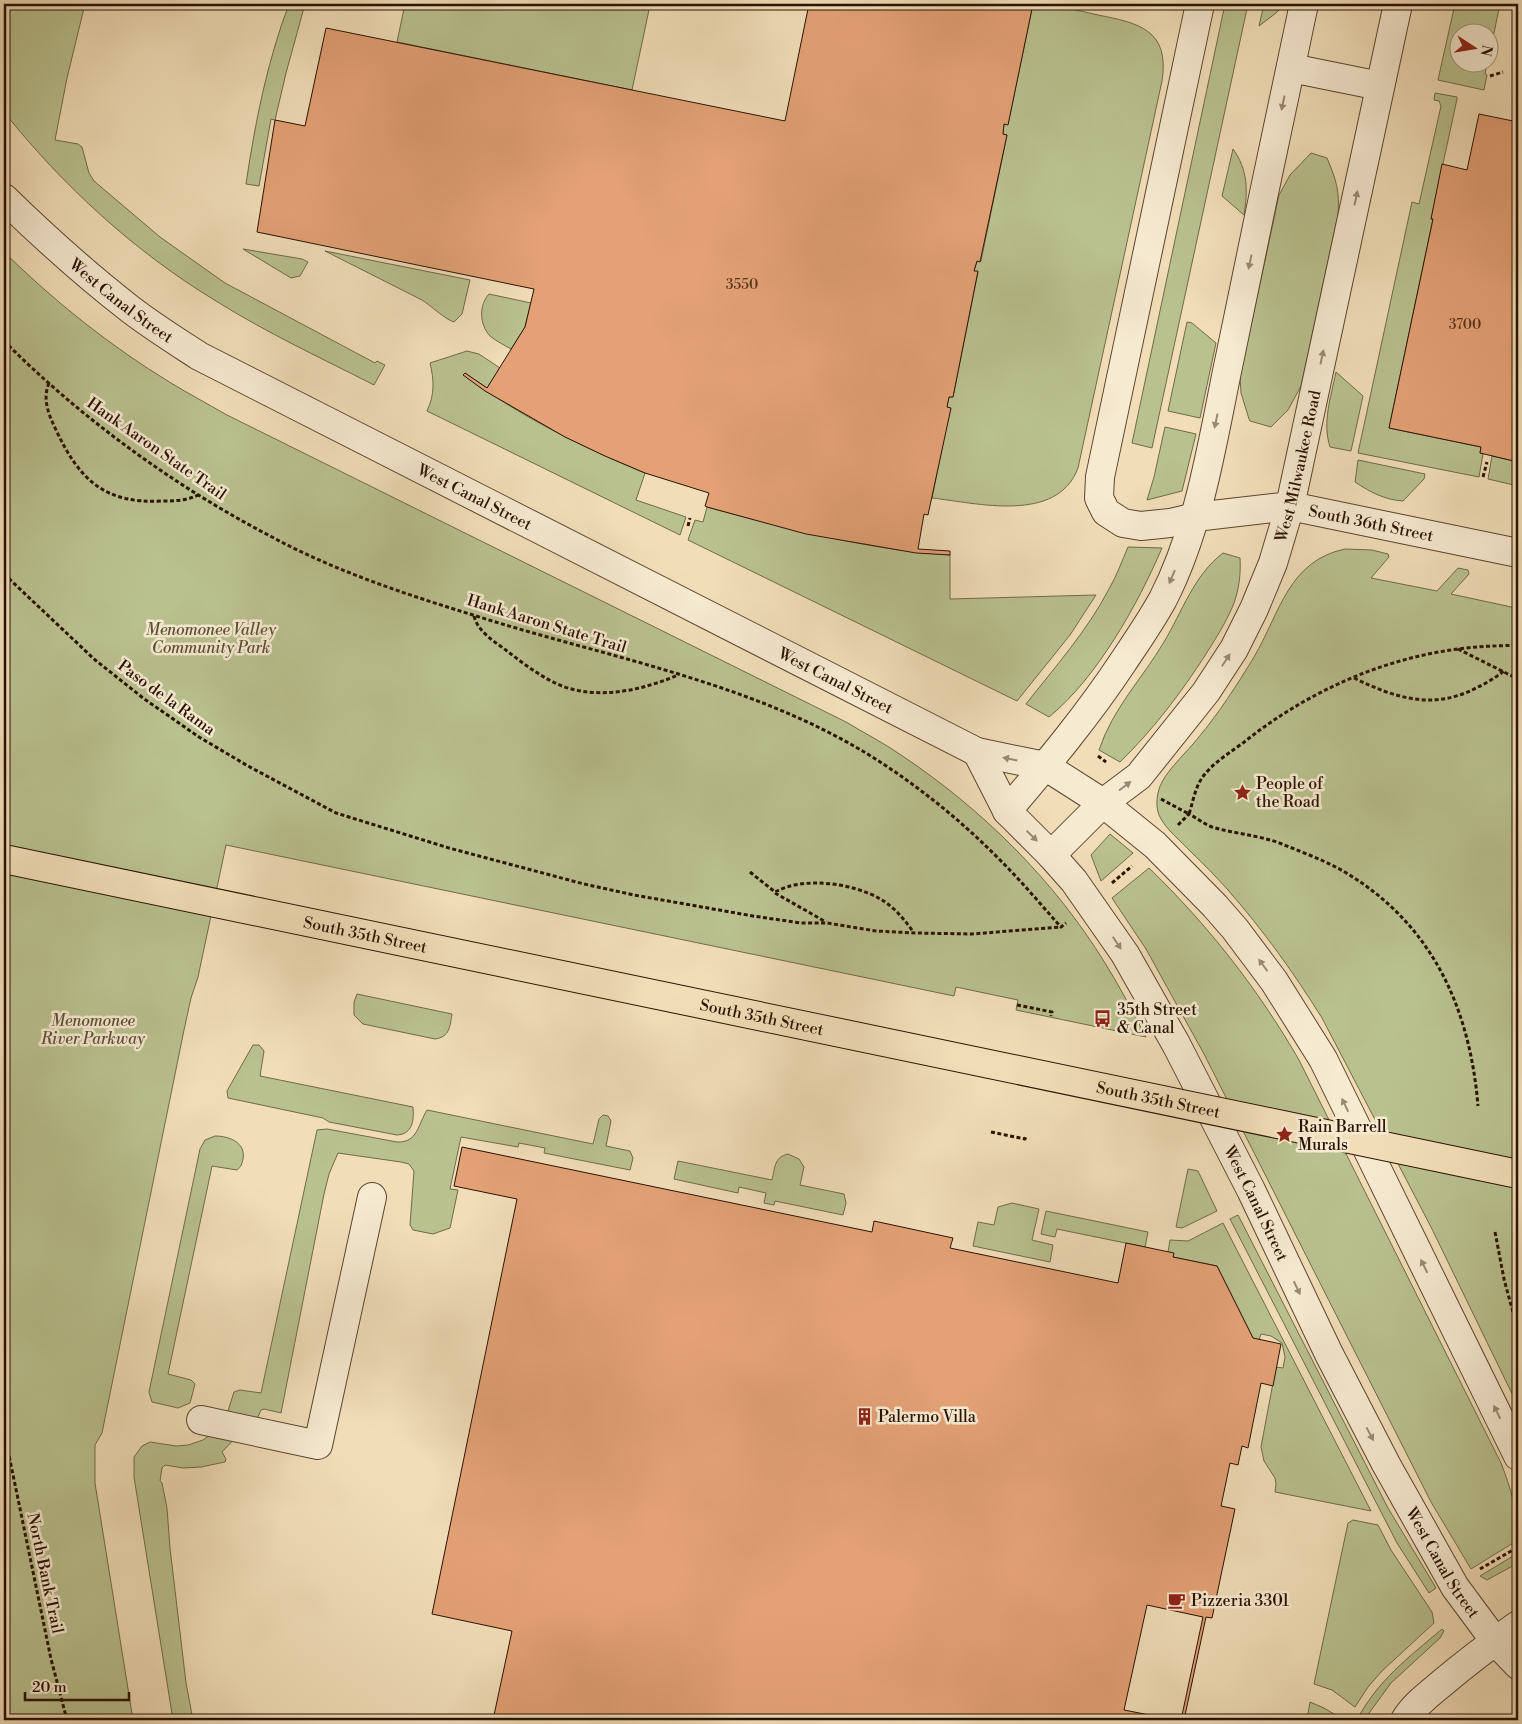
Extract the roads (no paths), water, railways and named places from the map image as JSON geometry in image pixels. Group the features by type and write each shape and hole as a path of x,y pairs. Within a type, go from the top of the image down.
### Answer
{"main road":[{"name":"South 35th Street","path":"4,859 1518,1174"}],"street":[{"name":"South 36th Street","path":"1200,4 1100,477 1100,498 1106,512 1123,523 1141,526 1170,523 1195,517 1290,506 1518,553"},
{"path":"1007,811 1075,730 1146,627 1163,597 1180,559 1195,517 1304,4"},
{"name":"West Milwaukee Road","path":"1051,855 1103,803 1139,776 1206,692 1234,649 1273,563 1290,506 1398,4"},
{"path":"1290,68 1380,86"},
{"name":"West Canal Street","path":"4,198 90,277 131,310 199,356 977,752 1045,766 1103,803 1155,845 1215,906 1269,974 1303,1025 1322,1059 1518,1456"},
{"name":"West Canal Street","path":"977,752 1007,811 1051,855 1090,902 1125,954 1155,1006 1251,1190 1328,1354 1386,1464 1455,1587 1495,1641 1518,1665"},
{"path":"201,1420 318,1445 372,1197"},
{"path":"1405,1720 1427,1696 1495,1641 1518,1625"}],"place":[{"name":"People of the Road","path":"1242,792"},
{"name":"35th Street & Canal","path":"1103,1018"},
{"name":"Rain Barrell Murals","path":"1284,1135"},
{"name":"Palermo Villa","path":"864,1416"},
{"name":"Pizzeria 3301","path":"1177,1600"}],"park label":[{"name":"Menomonee Valley Community Park","path":"211,638"},
{"name":"Menomonee River Parkway","path":"93,1029"}]}
